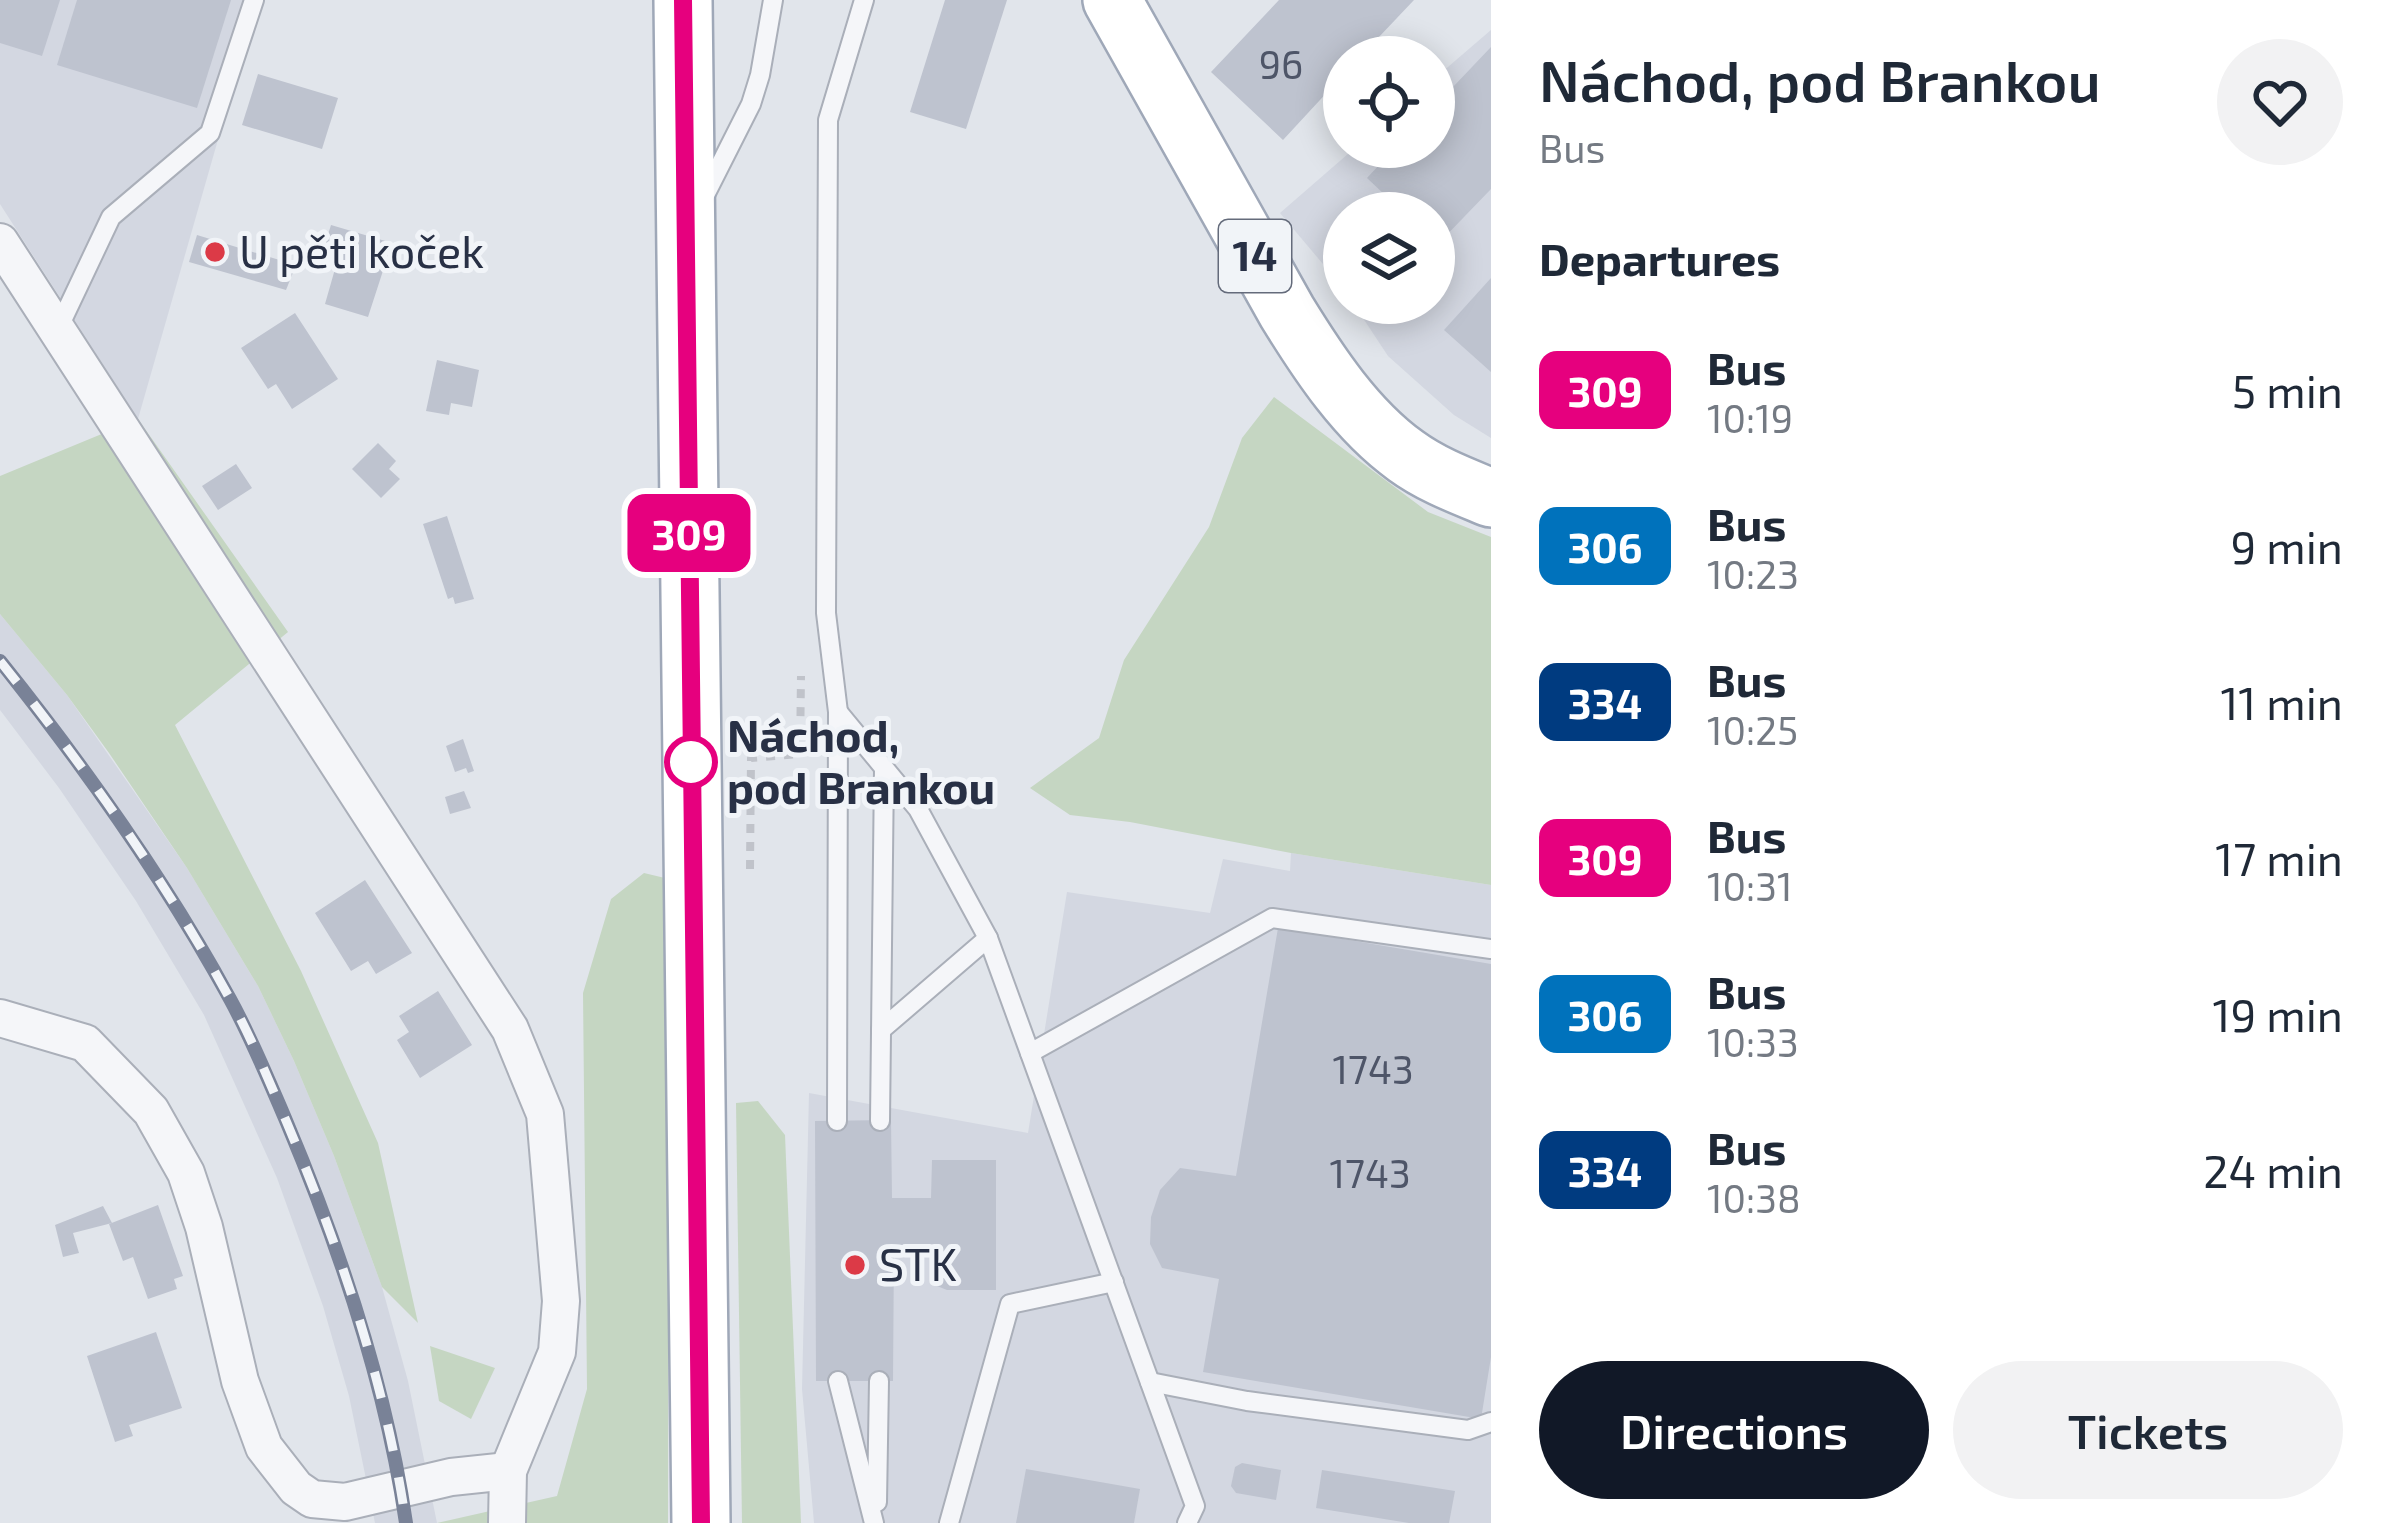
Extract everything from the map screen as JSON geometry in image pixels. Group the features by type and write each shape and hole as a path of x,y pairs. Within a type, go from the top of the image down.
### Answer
{"main road":[{"path":"683,0 701,1523"},
{"name":"14","path":"1112,0 1315,357 1371,426 1406,456 1442,478 1491,498"}],"street":[{"path":"0,242 509,1029 544,1114 561,1301 557,1352 508,1471 507,1523"},
{"path":"0,1018 86,1042 151,1111 186,1173 204,1227 240,1381 265,1447 296,1488 312,1499 345,1502 451,1477 508,1471"}],"lane":[{"path":"57,331 111,217 210,133 254,0"},
{"path":"685,239 751,104 772,0"},
{"path":"838,1121 838,712 826,613 828,119 865,0"},
{"path":"838,712 918,809 988,938 1195,1506 1187,1523"},
{"path":"880,1121 884,769"},
{"path":"1030,1053 1272,918 1491,949"},
{"path":"881,1030 988,938"},
{"path":"949,1523 1010,1304 1114,1282"},
{"path":"875,1523 879,1381"},
{"path":"838,1382 875,1523"},
{"path":"1150,1382 1247,1401 1468,1430 1491,1422"}],"path":[{"path":"750,869 751,758 800,754 801,668"}],"shaded area":[{"path":"0,0 258,0 138,419 0,204"},
{"path":"1491,30 1491,438 1454,415 1388,356 1367,324 1455,324 1455,192 1323,192 1323,264 1280,213 1332,168 1455,168 1455,61"},
{"path":"0,614 67,695 187,868 258,986 334,1156 382,1287 408,1381 437,1523 375,1523 349,1396 277,1178 204,1015 136,901 0,710"},
{"path":"1291,853 1491,885 1491,1523 814,1523 802,1389 809,1093 1028,1133 1067,892 1210,913 1223,859 1290,871"}],"green space":[{"path":"1274,397 1428,512 1491,537 1491,885 1070,815 1030,788 1099,738 1124,660 1209,527 1242,438"},
{"path":"138,419 288,632 175,725 301,971 378,1143 418,1323 382,1287 334,1156 258,986 187,868 109,753 0,614 0,476"},
{"path":"644,873 669,879 668,1523 437,1523 557,1496 587,1389 583,993 611,899"},
{"path":"758,1101 785,1135 801,1523 742,1523 736,1103"},
{"path":"430,1346 495,1368 471,1419 439,1401"}],"building":[{"path":"0,0 60,0 42,56 0,43"},
{"path":"77,0 231,0 197,108 57,65"},
{"path":"945,0 1007,0 966,129 910,112"},
{"path":"1279,0 1414,0 1380,36 1323,36 1323,97 1283,140 1211,72"},
{"path":"1491,47 1491,189 1455,226 1455,192 1382,192 1367,178 1376,168 1455,168 1455,85"},
{"path":"258,74 338,98 322,149 242,125"},
{"path":"331,225 392,243 368,317 325,304 337,262 321,257"},
{"path":"197,235 296,265 286,290 189,262"},
{"path":"1491,278 1491,372 1444,330 1455,324 1455,318"},
{"path":"295,313 338,379 292,409 276,384 268,389 241,348"},
{"path":"437,360 479,370 472,407 451,403 449,415 426,411"},
{"path":"378,443 396,461 389,469 400,479 381,498 352,469"},
{"path":"236,464 252,488 218,510 202,486"},
{"path":"447,516 474,599 455,604 453,597 448,599 423,524"},
{"path":"463,739 474,771 468,773 466,768 455,772 446,746"},
{"path":"464,791 471,808 450,814 445,797"},
{"path":"365,880 412,953 376,974 368,961 351,971 315,913"},
{"path":"1278,928 1491,964 1491,1357 1481,1419 1203,1372 1219,1279 1162,1268 1150,1244 1151,1217 1160,1190 1180,1168 1236,1176"},
{"path":"438,991 472,1045 420,1078 397,1040 409,1032 399,1016"},
{"name":"STK","path":"891,1120 892,1198 931,1198 932,1160 996,1160 996,1290 947,1290 932,1284 932,1246 894,1245 893,1381 816,1381 815,1121"},
{"path":"158,1205 183,1276 174,1279 177,1289 148,1299 133,1257 123,1261 109,1224"},
{"path":"103,1206 112,1223 73,1233 79,1253 63,1257 55,1225"},
{"path":"156,1332 182,1408 129,1425 133,1436 115,1442 87,1356"},
{"path":"1242,1463 1281,1470 1276,1500 1236,1493 1231,1486 1235,1467"},
{"path":"1026,1469 1140,1489 1134,1523 1016,1523"},
{"path":"1322,1470 1455,1491 1449,1523 1409,1523 1316,1508"}],"railway":[{"path":"0,661 151,868 253,1045 343,1269 387,1420 406,1523"}],"bus line":[{"name":"309","path":"683,0 701,1523"}],"place":[{"name":"U pěti koček","path":"215,252"},
{"name":"Náchod, pod Brankou","path":"691,762"},
{"name":"STK","path":"855,1265"}]}
